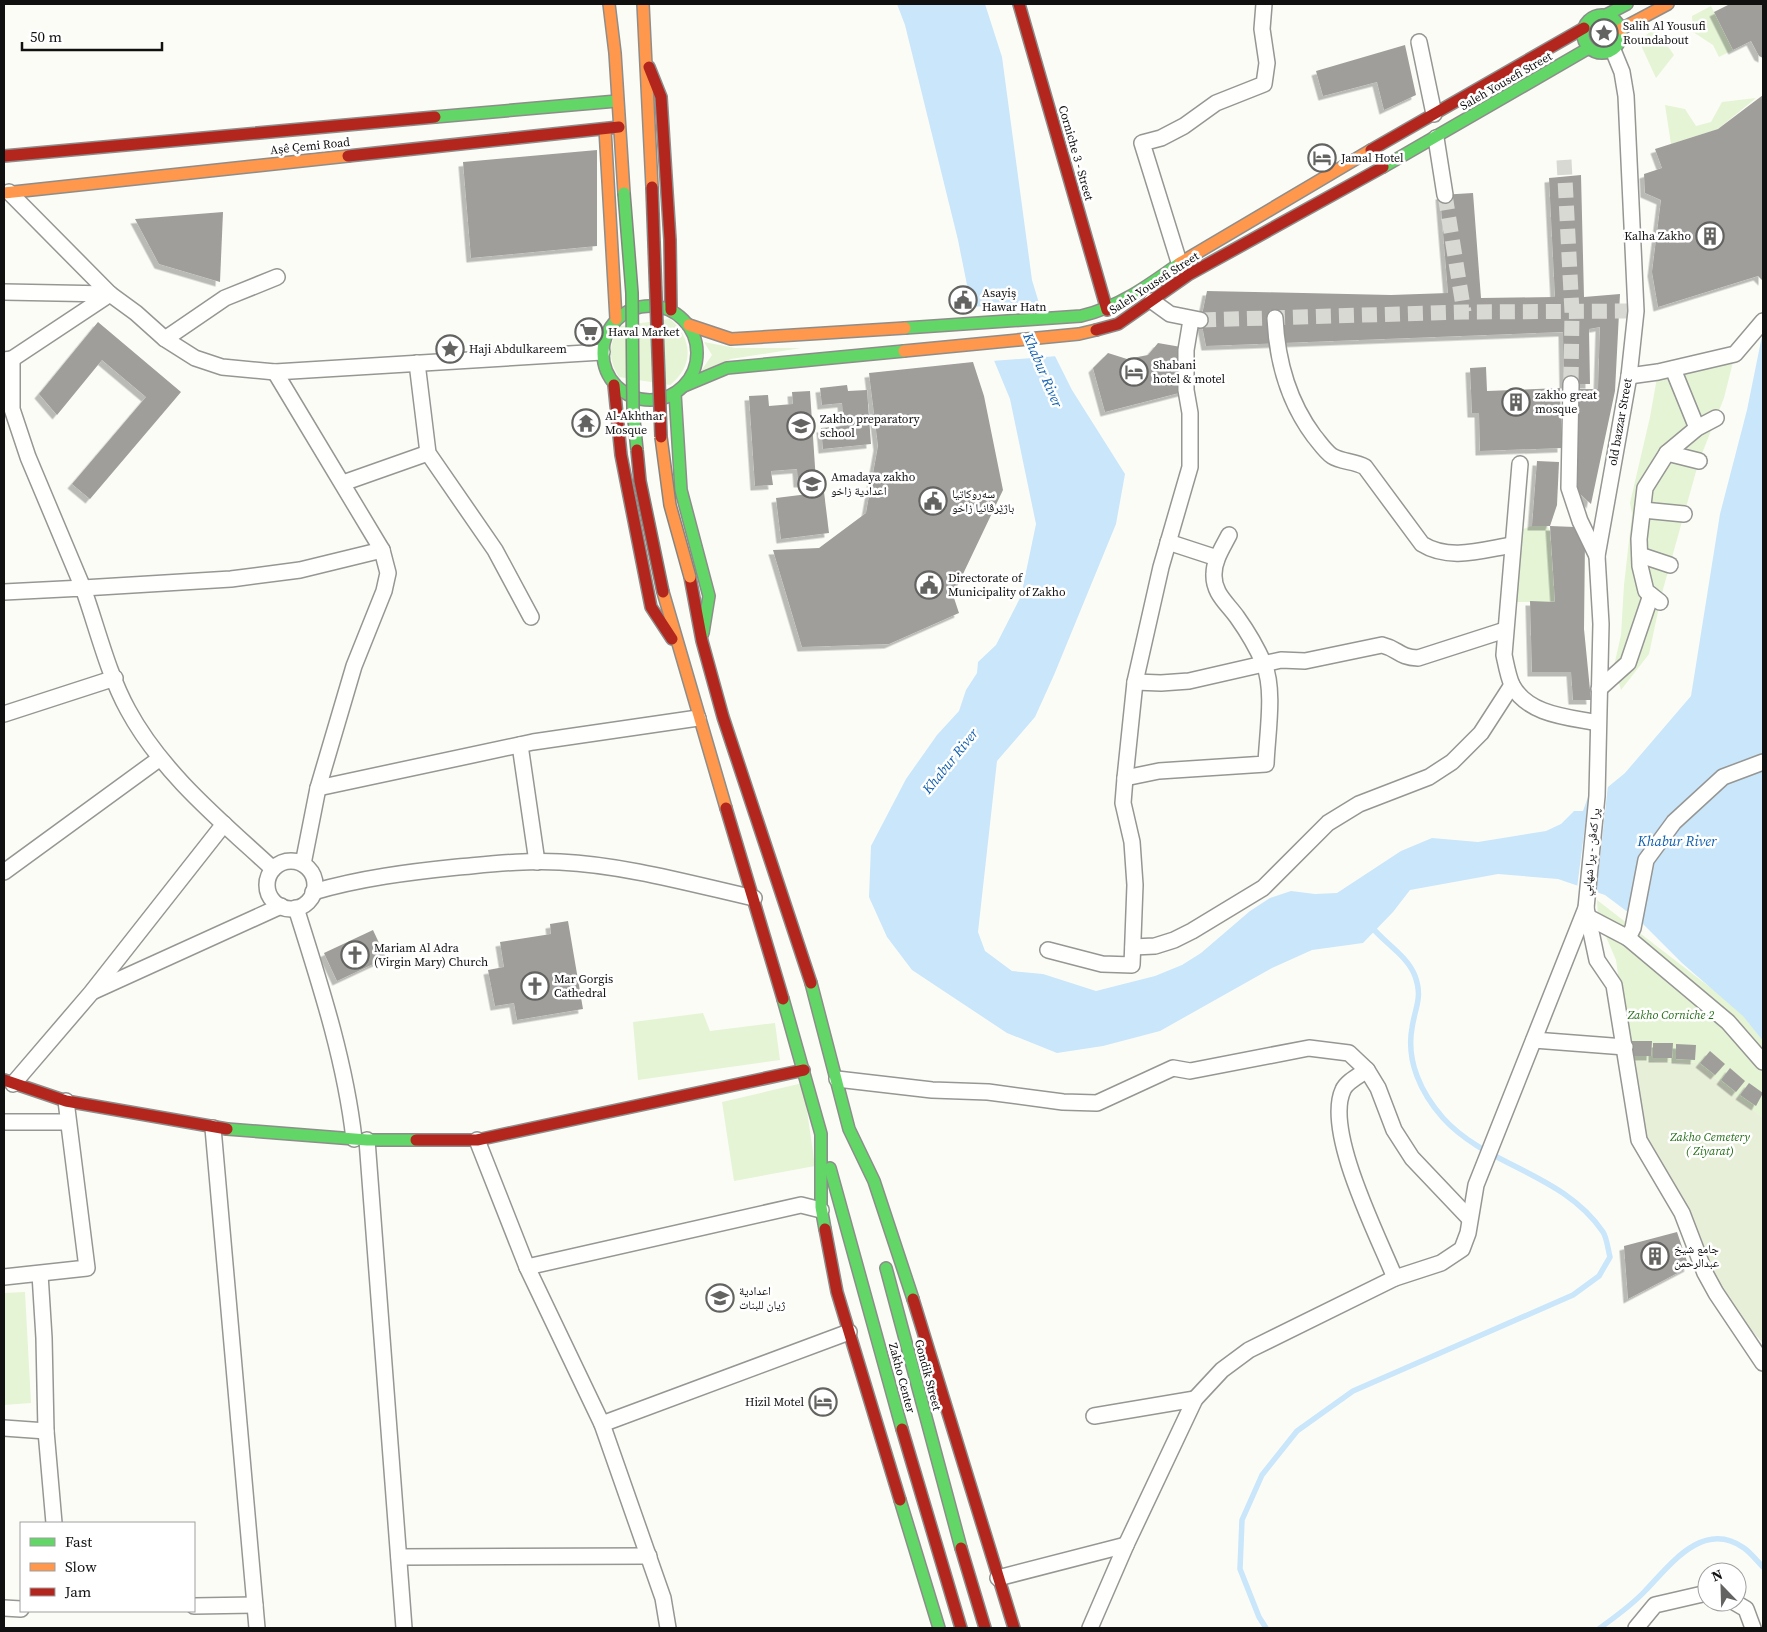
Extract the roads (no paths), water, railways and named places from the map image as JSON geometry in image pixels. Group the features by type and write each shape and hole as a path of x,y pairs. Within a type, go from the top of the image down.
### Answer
{"main road":[{"path":"609,4 615,53 632,293 634,430 640,481 663,592 698,718 754,898 821,1134 821,1210 837,1292 939,1628"},
{"path":"643,4 644,56 652,187 659,424 670,505 690,578 702,642 723,717 807,967 866,1196"},
{"name":"Corniche 3 - Street","path":"1019,4 1107,310"},
{"path":"1606,15 1617,21 1621,29 1621,40 1613,50 1604,54 1589,48 1583,36 1584,28 1590,19 1606,15 1627,4"},
{"path":"1621,29 1668,4"},
{"name":"Saleh Yousefi Street","path":"689,325 731,340 1081,316 1107,310 1179,262 1498,75 1584,28"},
{"name":"Saleh Yousefi Street","path":"680,390 727,368 1079,334 1118,324 1188,275 1436,138 1589,48"},
{"path":"644,56 661,97 670,240 671,310"},
{"name":"Aşê Çemi Road","path":"4,156 617,100"},
{"path":"602,102 616,319"},
{"name":"Aşê Çemi Road","path":"6,193 619,127"},
{"path":"611,245 623,257 642,261 661,254 670,240"},
{"path":"642,306 660,306 671,310 689,325 697,346 698,357 691,377 680,390 655,400 644,400 628,395 614,384 605,369 602,352 609,329 616,319 626,312 642,306"},
{"path":"614,384 621,455 651,607 680,652"},
{"path":"680,390 678,450 681,490 709,596 702,642"},
{"path":"621,455 632,442 648,436 665,440 678,450"},
{"path":"9,1082 66,1101 213,1128 360,1140 477,1140 804,1070"},
{"path":"849,1128 874,1181 905,1272 1014,1628"},
{"name":"Zakho Center","path":"821,1134 888,1384 960,1628"},
{"name":"Gondik Street","path":"882,1253 953,1521 985,1628"}],"street":[{"path":"1179,262 1142,143 1161,138 1184,126 1216,103 1264,84 1267,63 1262,29 1264,4"},
{"path":"1419,42 1434,114"},
{"name":"old bazzar Street","path":"1597,796 1601,624 1598,556 1629,376 1636,311 1626,105 1622,72 1613,50"},
{"path":"1436,138 1445,196"},
{"path":"6,193 110,294 136,313 165,339 195,358 222,367 275,372 602,352"},
{"path":"165,339 225,298 277,277"},
{"path":"4,292 110,294"},
{"path":"110,294 8,359 12,409 49,510 83,588 127,708 160,759 224,824 273,869"},
{"path":"1048,950 1102,964 1132,966 1135,885 1132,842 1123,803 1125,778 1135,682 1168,542 1190,467 1190,413 1186,390 1186,350 1196,320 1170,314 1152,301"},
{"path":"1275,318 1276,348 1282,372 1293,400 1310,430 1333,457 1365,467 1422,544 1434,552 1458,554 1512,545"},
{"path":"1629,376 1673,369 1735,354 1763,321"},
{"path":"418,363 428,453 495,550 531,617"},
{"path":"1673,369 1697,428"},
{"path":"275,372 382,550 388,573 384,591 354,666 318,788 303,864"},
{"path":"1571,384 1569,488 1580,521 1598,556"},
{"path":"1599,689 1628,663 1655,598 1646,591 1640,566 1646,488 1666,453 1697,428 1716,418"},
{"path":"342,483 428,453"},
{"path":"1666,453 1699,460"},
{"path":"1520,464 1504,655 1512,685 1524,701 1539,710 1598,723"},
{"path":"1643,510 1684,514"},
{"path":"1125,778 1159,771 1266,764 1268,693 1265,665 1248,634 1224,603 1216,589 1214,574 1217,558 1229,535"},
{"path":"1168,542 1217,558"},
{"path":"4,592 231,579 300,570 382,550"},
{"path":"1640,555 1670,565"},
{"path":"1135,682 1189,681 1281,660 1305,661 1382,645 1391,647 1404,657 1418,658 1506,630"},
{"path":"4,714 115,678"},
{"path":"1133,947 1154,946 1174,940 1192,930 1263,888 1328,823 1359,804 1429,777 1452,762 1481,733 1512,685"},
{"path":"318,788 520,744 698,718"},
{"path":"520,744 536,862"},
{"path":"4,872 160,759"},
{"path":"1630,933 1646,860 1674,822 1722,777 1763,762"},
{"name":"پرا كه‌ڤن - پرا شهابي","path":"1587,912 1597,796"},
{"path":"9,1082 91,993 224,824"},
{"path":"313,892 313,876 303,864 286,862 273,869 267,882 268,890 275,902 288,907 322,990 360,1140 404,1628"},
{"path":"91,993 288,907 303,905 313,892 346,882 386,875 507,862 561,862 616,869 754,898"},
{"path":"1587,912 1630,933 1728,1022 1763,1062"},
{"path":"1090,1628 1126,1545 1195,1399 1222,1370 1249,1350 1395,1278 1441,1263 1462,1249 1468,1233 1476,1185 1587,912"},
{"path":"1587,912 1597,960 1614,985 1639,1140 1682,1213 1709,1280 1763,1364"},
{"path":"1534,1040 1625,1047"},
{"path":"837,1079 932,1090 988,1092 1063,1102 1097,1102 1173,1068 1190,1071 1309,1048 1349,1053 1367,1070 1378,1088 1394,1130 1412,1158 1469,1218"},
{"path":"1367,1070 1344,1088 1338,1112 1347,1159 1395,1278"},
{"path":"4,1277 87,1268 66,1101"},
{"path":"4,1122 68,1122"},
{"path":"213,1128 257,1628"},
{"path":"477,1140 527,1267 602,1424 663,1598 668,1628"},
{"path":"527,1267 801,1205 821,1210"},
{"path":"40,1274 44,1338 46,1431 54,1522"},
{"path":"602,1424 849,1332"},
{"path":"1094,1416 1195,1399"},
{"path":"4,1428 46,1431"},
{"path":"998,1578 1126,1545"},
{"path":"399,1557 649,1556"},
{"path":"1636,1628 1654,1605 1697,1595"},
{"path":"195,1606 255,1605"},
{"path":"4,1608 20,1609"},
{"path":"1747,1612 1753,1628"}],"water":[{"name":"Khabur River","path":"897,4 985,4 1002,57 1032,280 1055,356 1072,390 1125,474 1116,524 1054,675 1035,717 997,761 978,932 985,951 1012,971 1043,974 1096,991 1155,976 1182,965 1201,953 1250,911 1270,898 1291,891 1315,894 1337,893 1401,851 1432,838 1478,842 1546,831 1561,824 1574,811 1583,811 1588,797 1597,796 1625,773 1691,696 1720,514 1747,410 1763,331 1763,1041 1743,1016 1682,963 1641,922 1605,895 1558,879 1498,874 1410,890 1393,912 1363,943 1312,950 1272,968 1160,1031 1103,1046 1057,1053 1007,1033 912,970 887,937 869,897 871,846 906,779 937,735 959,711 966,690 977,673 978,662 996,645 1021,596 1036,524 1010,399 971,305 958,240 905,25"}],"waterway":[{"path":"1266,1628 1259,1617 1240,1569 1242,1520 1262,1475 1297,1431 1353,1391 1573,1295 1599,1276 1610,1257 1603,1232 1586,1212 1567,1196 1546,1183 1481,1148 1461,1134 1435,1108 1417,1076 1411,1052 1412,1028 1418,1002 1415,976 1401,955 1370,925"},
{"path":"1600,1628 1635,1601 1676,1558 1701,1542 1715,1539 1729,1540 1747,1550 1763,1567"}],"tunnel":[{"path":"1564,160 1572,312 1571,384"},
{"path":"1445,195 1464,312"},
{"path":"1201,320 1464,312 1636,311"}],"place":[{"name":"Salih Al Yousufi Roundabout","path":"1604,33"},
{"name":"Jamal Hotel","path":"1322,158"},
{"name":"Kalha Zakho","path":"1710,236"},
{"name":"Asayiş Hawar Hatn","path":"963,300"},
{"name":"Haval Market","path":"589,332"},
{"name":"Haji Abdulkareem","path":"450,349"},
{"name":"Shabani hotel & motel","path":"1134,372"},
{"name":"zakho great mosque","path":"1516,402"},
{"name":"Al-Akhthar Mosque","path":"586,423"},
{"name":"Zakho preparatory school","path":"801,426"},
{"name":"Amadaya zakho اعدادية زاخو","path":"812,484"},
{"name":"سه‌روكاتيا باژێرڤانيا زاخو","path":"933,501"},
{"name":"Directorate of Municipality of Zakho","path":"929,585"},
{"name":"Mariam Al Adra (Virgin Mary) Church","path":"355,955"},
{"name":"Mar Gorgis Cathedral","path":"535,986"},
{"name":"جامع شيخ عبدالرحمن","path":"1655,1256"},
{"name":"اعدادية ژیان للبنات","path":"720,1298"},
{"name":"Hizil Motel","path":"823,1402"}],"park label":[{"name":"Zakho Corniche 2","path":"1671,1015"},
{"name":"Zakho Cemetery ( Ziyarat)","path":"1710,1144"}]}
